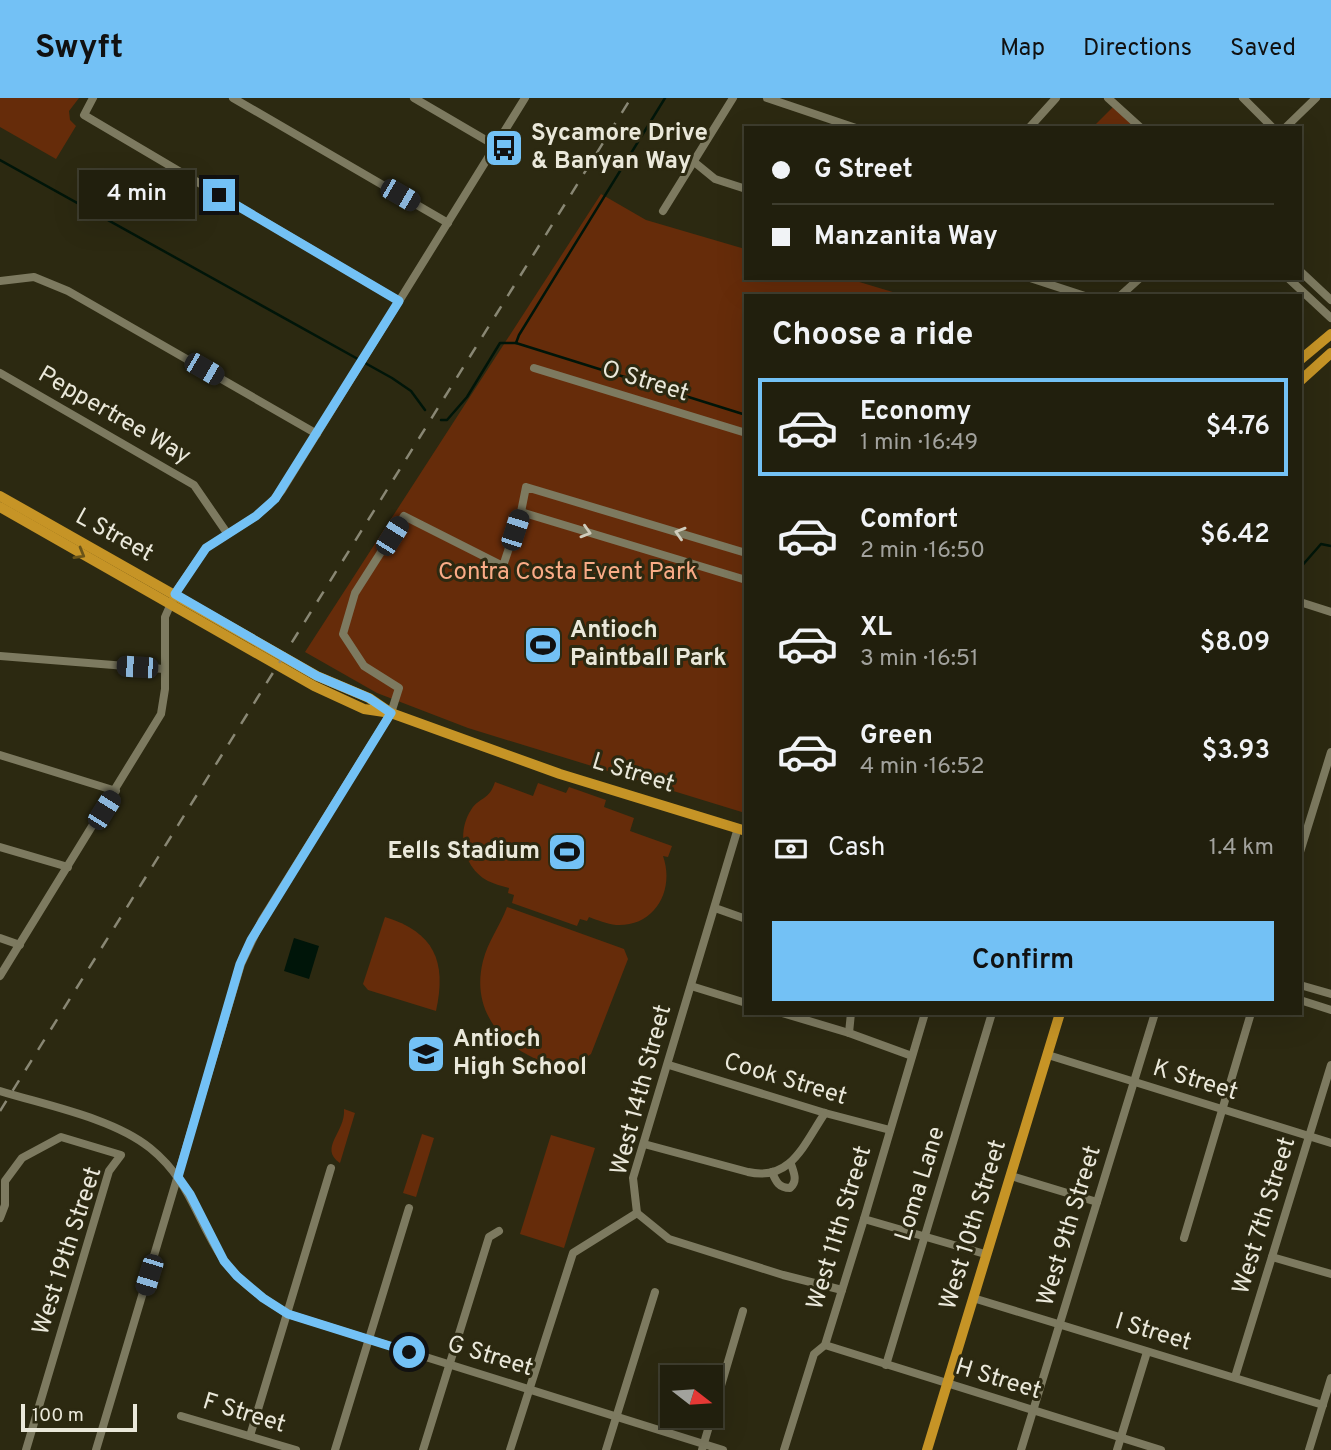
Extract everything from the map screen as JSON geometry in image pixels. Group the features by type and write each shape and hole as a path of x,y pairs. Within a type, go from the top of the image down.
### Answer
{"main road":[{"path":"1302,358 1331,334"},
{"path":"1302,379 1331,353"},
{"name":"L Street","path":"0,496 317,676 369,698 391,713"},
{"name":"L Street","path":"0,507 314,686 364,709 391,713 559,774 742,829"},
{"name":"West 10th Street","path":"927,1450 1059,1015"}],"street":[{"path":"93,98 84,115 399,301"},
{"path":"233,98 447,223"},
{"path":"414,98 496,146"},
{"path":"0,976 161,714 165,689 165,617 175,594 202,552 256,516 275,499 525,98"},
{"path":"663,212 733,98"},
{"path":"767,98 850,126"},
{"path":"1031,126 1056,98"},
{"path":"1108,98 1138,126"},
{"path":"1242,98 1271,126"},
{"path":"1287,126 1316,98"},
{"path":"693,161 715,179 744,188"},
{"path":"1302,273 1331,299"},
{"path":"0,281 34,277 68,291 317,433"},
{"path":"1036,280 1079,294"},
{"path":"1122,294 1138,280"},
{"path":"1290,280 1331,318"},
{"name":"O Street","path":"534,368 744,432"},
{"name":"Peppertree Way","path":"0,373 194,485 227,533"},
{"path":"96,1450 240,964 251,940 391,713 399,688 364,666 343,635 355,593 404,516 503,566 521,512 526,487 744,552"},
{"path":"521,512 744,579"},
{"path":"1302,603 1331,612"},
{"path":"0,656 164,669"},
{"path":"1302,846 1331,752"},
{"path":"0,755 116,791"},
{"name":"West 14th Street","path":"510,1450 573,1253 637,1213 633,1178 715,908 742,829"},
{"path":"0,847 68,867"},
{"path":"715,908 744,918"},
{"path":"0,939 20,945"},
{"path":"691,986 744,1002"},
{"path":"1302,986 1331,994"},
{"path":"1302,1001 1331,1010"},
{"path":"789,1015 912,1056"},
{"path":"849,1033 851,1015"},
{"name":"West 11th Street","path":"784,1450 814,1354 825,1345 924,1015"},
{"name":"Loma Lane","path":"886,1365 991,1015"},
{"name":"West 9th Street","path":"1021,1450 1154,1015"},
{"path":"1184,1238 1250,1015"},
{"name":"K Street","path":"1048,1055 1331,1143"},
{"name":"Cook Street","path":"669,1065 824,1113 891,1130"},
{"name":"West 7th Street","path":"1235,1377 1331,1065"},
{"name":"G Street","path":"0,1091 104,1123 135,1137 150,1148 190,1194 224,1261 250,1288 288,1314 530,1389 703,1447 723,1450"},
{"path":"644,1144 760,1175 791,1164 824,1113"},
{"name":"West 19th Street","path":"0,1218 5,1205 5,1181 22,1158 61,1137 121,1155 109,1171 26,1450"},
{"path":"772,1172 777,1184 790,1188 794,1185 795,1178 791,1164"},
{"path":"250,1436 331,1168"},
{"path":"1011,1176 1097,1202"},
{"path":"335,1450 409,1208"},
{"path":"637,1213 669,1239 783,1275 842,1290"},
{"path":"864,1219 985,1254"},
{"path":"423,1450 489,1237 499,1231"},
{"path":"1272,1257 1331,1275"},
{"path":"606,1450 656,1292"},
{"name":"I Street","path":"973,1298 1323,1405"},
{"path":"703,1447 743,1311"},
{"name":"H Street","path":"825,1345 1161,1450"},
{"path":"1117,1450 1147,1352"},
{"path":"1309,1450 1331,1378"},
{"name":"F Street","path":"181,1416 296,1450"}],"green space":[{"path":"0,98 79,98 69,111 70,120 76,126 56,159 0,127"},
{"path":"1114,106 1134,126 1094,126"},
{"name":"Contra Costa Event Park","path":"601,194 646,220 744,249 744,280 853,280 899,294 744,294 744,813 468,728 377,693 305,652"},
{"name":"Eells Stadium","path":"495,782 533,796 538,783 566,793 569,787 606,800 604,807 634,818 630,831 672,846 668,857 663,856 666,881 659,904 641,920 630,924 616,925 589,917 587,921 580,919 577,926 512,903 514,895 508,893 509,888 479,875 464,849 466,819 474,806 487,796"},
{"path":"507,907 624,949 628,959 591,1054 569,1069 531,1057 515,1046 500,1034 483,1002 480,982 483,961"},
{"path":"385,917 415,931 426,940 433,951 440,977 436,1011 368,990 363,984"},
{"path":"344,1109 355,1113 340,1163 334,1157 332,1145 344,1117"},
{"path":"422,1134 434,1138 416,1197 403,1193"},
{"path":"551,1135 595,1148 564,1248 520,1234"}],"shaded area":[{"path":"294,938 319,946 309,979 284,971"}],"waterway":[{"path":"516,343 665,98"},
{"path":"0,160 392,378 411,391 425,410"},
{"path":"441,420 447,420 467,397 500,343 516,343 744,414"},
{"path":"1302,566 1321,544 1331,546"}],"railway":[{"path":"0,1111 631,98"}],"place":[{"name":"Sycamore Drive & Banyan Way","path":"504,148"},
{"name":"Antioch Paintball Park","path":"543,645"},
{"name":"Eells Stadium","path":"567,852"},
{"name":"Antioch High School","path":"426,1054"}],"route":[{"path":"219,195 399,301 275,499 256,516 206,548 175,594 317,676 369,698 391,713 251,940 240,964 178,1177 190,1194 224,1261 263,1298 288,1314 409,1352"}]}
